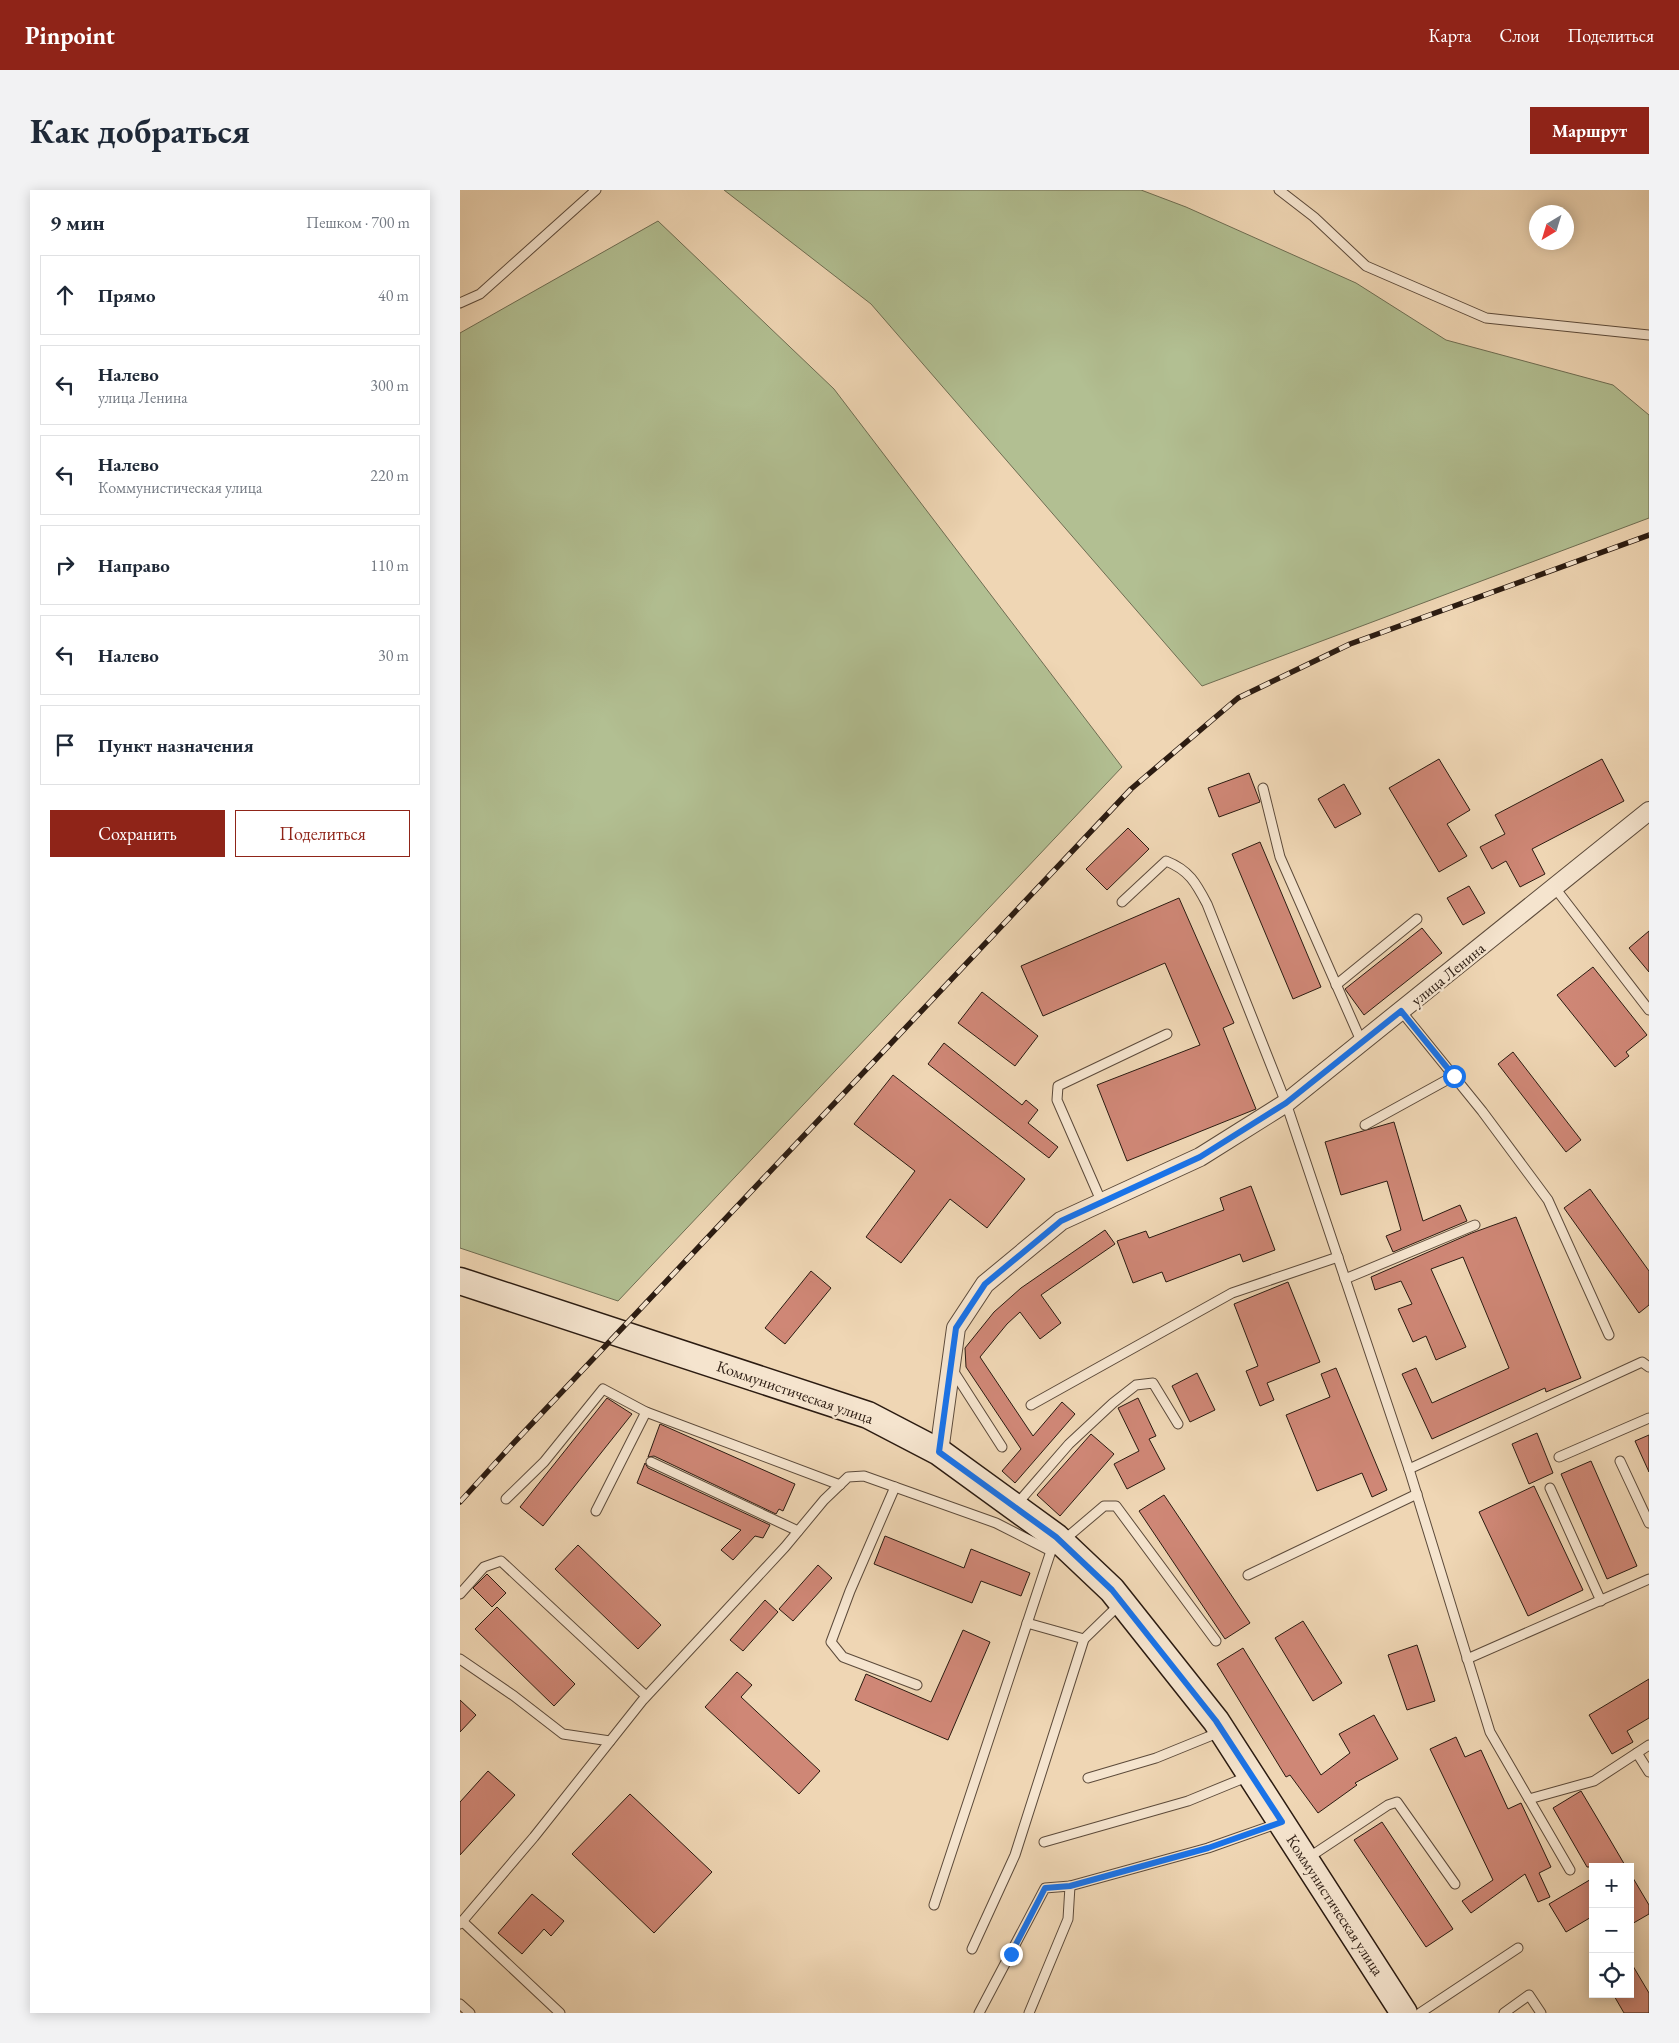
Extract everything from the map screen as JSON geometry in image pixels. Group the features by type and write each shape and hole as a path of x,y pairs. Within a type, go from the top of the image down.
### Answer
{"main road":[{"name":"Коммунистическая улица","path":"460,1281 868,1415 939,1452 1014,1507 1056,1547 1112,1590 1223,1731 1404,2013"}],"street":[{"name":"улица Ленина","path":"939,1452 956,1328 985,1284 1061,1221 1200,1157 1286,1103 1649,811"}],"lane":[{"path":"460,303 480,294 596,190"},
{"path":"1279,190 1314,217 1366,266 1486,318 1649,335"},
{"path":"1263,788 1280,857 1362,1043"},
{"path":"1122,902 1166,860 1178,865 1193,879 1207,904 1286,1103 1409,1469 1490,1732 1570,1870"},
{"path":"1555,888 1649,1010"},
{"path":"1336,984 1417,918"},
{"path":"1401,1011 1454,1076 1548,1200 1609,1335"},
{"path":"1102,1202 1057,1100 1058,1086 1167,1034"},
{"path":"1364,1125 1454,1076"},
{"path":"1346,1279 1475,1225"},
{"path":"1031,1405 1232,1293 1338,1257"},
{"path":"1409,1469 1642,1362 1649,1367"},
{"path":"950,1367 1002,1447"},
{"path":"1014,1507 1069,1444 1113,1403 1136,1385 1153,1383 1178,1424"},
{"path":"506,1499 544,1462 603,1389 646,1412 840,1485"},
{"path":"596,1511 646,1412"},
{"path":"1559,1457 1649,1418"},
{"path":"1620,1461 1649,1523"},
{"path":"651,1462 798,1531"},
{"path":"560,2013 461,1922 534,1837 646,1696 798,1531 824,1500 848,1477 864,1476 996,1523 1056,1547"},
{"path":"896,1487 850,1591 831,1642 843,1657 917,1685"},
{"path":"1550,1488 1601,1600"},
{"path":"1248,1575 1417,1494"},
{"path":"934,1905 1027,1623 1056,1547 1104,1506 1116,1506 1216,1641"},
{"path":"460,1594 484,1567 501,1561 646,1696"},
{"path":"1467,1658 1649,1580"},
{"path":"972,1949 1015,1855 1084,1639 1122,1602"},
{"path":"1027,1623 1084,1639"},
{"path":"460,1659 514,1696 563,1734 610,1741"},
{"path":"1088,1778 1156,1758 1223,1731"},
{"path":"1529,1799 1594,1780 1649,1745"},
{"path":"1637,1753 1649,1772"},
{"path":"1044,1842 1188,1802 1251,1775"},
{"path":"1305,1860 1388,1805 1396,1802 1455,1884"},
{"path":"979,2013 1045,1888 1070,1886 1208,1848 1282,1822"},
{"path":"1029,2013 1068,1919 1070,1886"},
{"path":"1420,2013 1518,1948"},
{"path":"1504,2013 1529,1995 1541,2013"},
{"path":"460,2004 470,2013"}],"green space":[{"path":"724,190 1141,190 1186,207 1356,283 1446,340 1613,385 1649,415 1649,518 1202,686 871,304"},
{"path":"658,221 834,389 1122,767 618,1301 460,1248 460,333"}],"building":[{"path":"1439,759 1470,810 1447,824 1467,856 1439,872 1389,788"},
{"path":"1602,759 1624,801 1532,849 1545,874 1520,887 1506,861 1492,869 1480,847 1505,834 1495,815"},
{"path":"1249,773 1260,802 1219,817 1208,788"},
{"path":"1344,784 1361,814 1335,828 1318,799"},
{"path":"1128,828 1149,849 1107,890 1086,869"},
{"path":"1260,842 1321,987 1293,999 1232,854"},
{"path":"1469,886 1485,913 1463,925 1447,898"},
{"path":"1179,898 1234,1023 1223,1028 1256,1109 1127,1161 1097,1085 1200,1045 1165,963 1043,1016 1021,966"},
{"path":"1422,928 1442,953 1364,1015 1345,989"},
{"path":"1649,931 1649,972 1629,948"},
{"path":"1593,967 1647,1035 1626,1052 1629,1056 1615,1067 1557,995"},
{"path":"982,992 1038,1036 1015,1066 958,1023"},
{"path":"944,1043 1022,1105 1026,1100 1038,1110 1028,1123 1058,1147 1049,1158 928,1064"},
{"path":"1513,1052 1581,1140 1566,1152 1498,1064"},
{"path":"893,1075 1025,1179 987,1228 950,1199 901,1263 866,1237 915,1171 854,1124"},
{"path":"1394,1122 1423,1221 1460,1205 1467,1221 1393,1252 1386,1236 1401,1230 1387,1181 1341,1195 1325,1142"},
{"path":"1251,1186 1275,1250 1243,1262 1240,1254 1166,1282 1162,1272 1133,1283 1117,1241 1146,1231 1149,1238 1224,1210 1220,1198"},
{"path":"1590,1189 1649,1271 1649,1305 1639,1313 1564,1208"},
{"path":"1516,1217 1581,1378 1546,1392 1545,1388 1432,1439 1402,1374 1416,1368 1432,1403 1509,1368 1463,1257 1431,1269 1466,1347 1436,1360 1426,1336 1413,1342 1398,1309 1412,1304 1401,1281 1375,1290 1371,1277 1472,1233"},
{"path":"1105,1230 1115,1244 1041,1295 1061,1323 1040,1339 1020,1312 1007,1324 980,1357 1033,1436 1062,1402 1075,1414 1015,1483 1002,1471 1021,1449 966,1367 965,1348 994,1312 1021,1288"},
{"path":"811,1271 831,1288 785,1344 765,1328"},
{"path":"1288,1282 1320,1362 1267,1383 1274,1400 1260,1406 1246,1371 1258,1366 1234,1304"},
{"path":"1336,1368 1387,1490 1372,1497 1362,1473 1317,1491 1286,1415 1330,1397 1321,1374"},
{"path":"1197,1373 1215,1410 1190,1422 1172,1386"},
{"path":"607,1398 632,1414 543,1526 520,1507"},
{"path":"1138,1398 1156,1436 1149,1439 1165,1469 1127,1489 1114,1464 1139,1451 1118,1408"},
{"path":"660,1424 795,1484 783,1511 779,1509 776,1514 654,1456 648,1457"},
{"path":"1537,1433 1553,1473 1529,1484 1512,1444"},
{"path":"1091,1434 1114,1454 1060,1516 1037,1495"},
{"path":"1649,1435 1649,1472 1635,1441"},
{"path":"1591,1461 1637,1566 1607,1579 1561,1474"},
{"path":"645,1463 648,1468 770,1525 763,1538 755,1536 733,1560 721,1550 741,1530 637,1483"},
{"path":"1534,1486 1583,1590 1528,1616 1479,1512"},
{"path":"1164,1495 1250,1623 1225,1639 1139,1511"},
{"path":"885,1536 964,1568 971,1549 1030,1573 1021,1596 981,1581 972,1603 874,1564"},
{"path":"578,1545 661,1625 638,1649 555,1569"},
{"path":"818,1565 832,1578 793,1621 779,1609"},
{"path":"487,1574 506,1593 492,1607 473,1588"},
{"path":"765,1600 778,1612 743,1651 730,1640"},
{"path":"497,1607 575,1684 554,1706 475,1629"},
{"path":"1303,1621 1342,1683 1313,1701 1275,1638"},
{"path":"963,1630 990,1642 948,1740 855,1700 866,1674 931,1702"},
{"path":"1417,1645 1435,1701 1407,1710 1388,1655"},
{"path":"1243,1648 1321,1775 1350,1753 1339,1734 1374,1715 1398,1759 1355,1783 1357,1785 1318,1813 1290,1775 1286,1777 1217,1664"},
{"path":"737,1672 752,1685 741,1697 820,1771 799,1794 705,1707"},
{"path":"1649,1679 1649,1718 1627,1731 1633,1742 1612,1754 1589,1715"},
{"path":"460,1700 476,1715 460,1732"},
{"path":"1456,1737 1465,1757 1481,1750 1508,1809 1521,1803 1551,1867 1539,1873 1550,1897 1538,1902 1525,1874 1471,1913 1462,1901 1493,1880 1430,1749"},
{"path":"488,1771 515,1795 460,1855 460,1802"},
{"path":"1581,1791 1624,1863 1589,1863 1589,1867 1587,1867 1553,1808"},
{"path":"630,1794 712,1872 654,1933 572,1854"},
{"path":"1382,1822 1453,1929 1426,1947 1354,1840"},
{"path":"1589,1880 1589,1918 1566,1932 1549,1904"},
{"path":"1634,1880 1649,1905 1649,1914 1634,1923"},
{"path":"532,1894 564,1921 551,1936 544,1929 522,1954 498,1933"},
{"path":"1634,1968 1649,1993 1649,2013 1624,2013 1615,1998 1634,1998"}],"railway":[{"path":"460,1502 1131,789 1238,698 1350,644 1649,535"}],"route":[{"path":"1011,1954 1045,1888 1070,1886 1208,1848 1282,1822 1216,1721 1112,1590 1056,1537 939,1452 956,1328 985,1284 1061,1221 1200,1157 1286,1103 1401,1011 1454,1076"}]}
